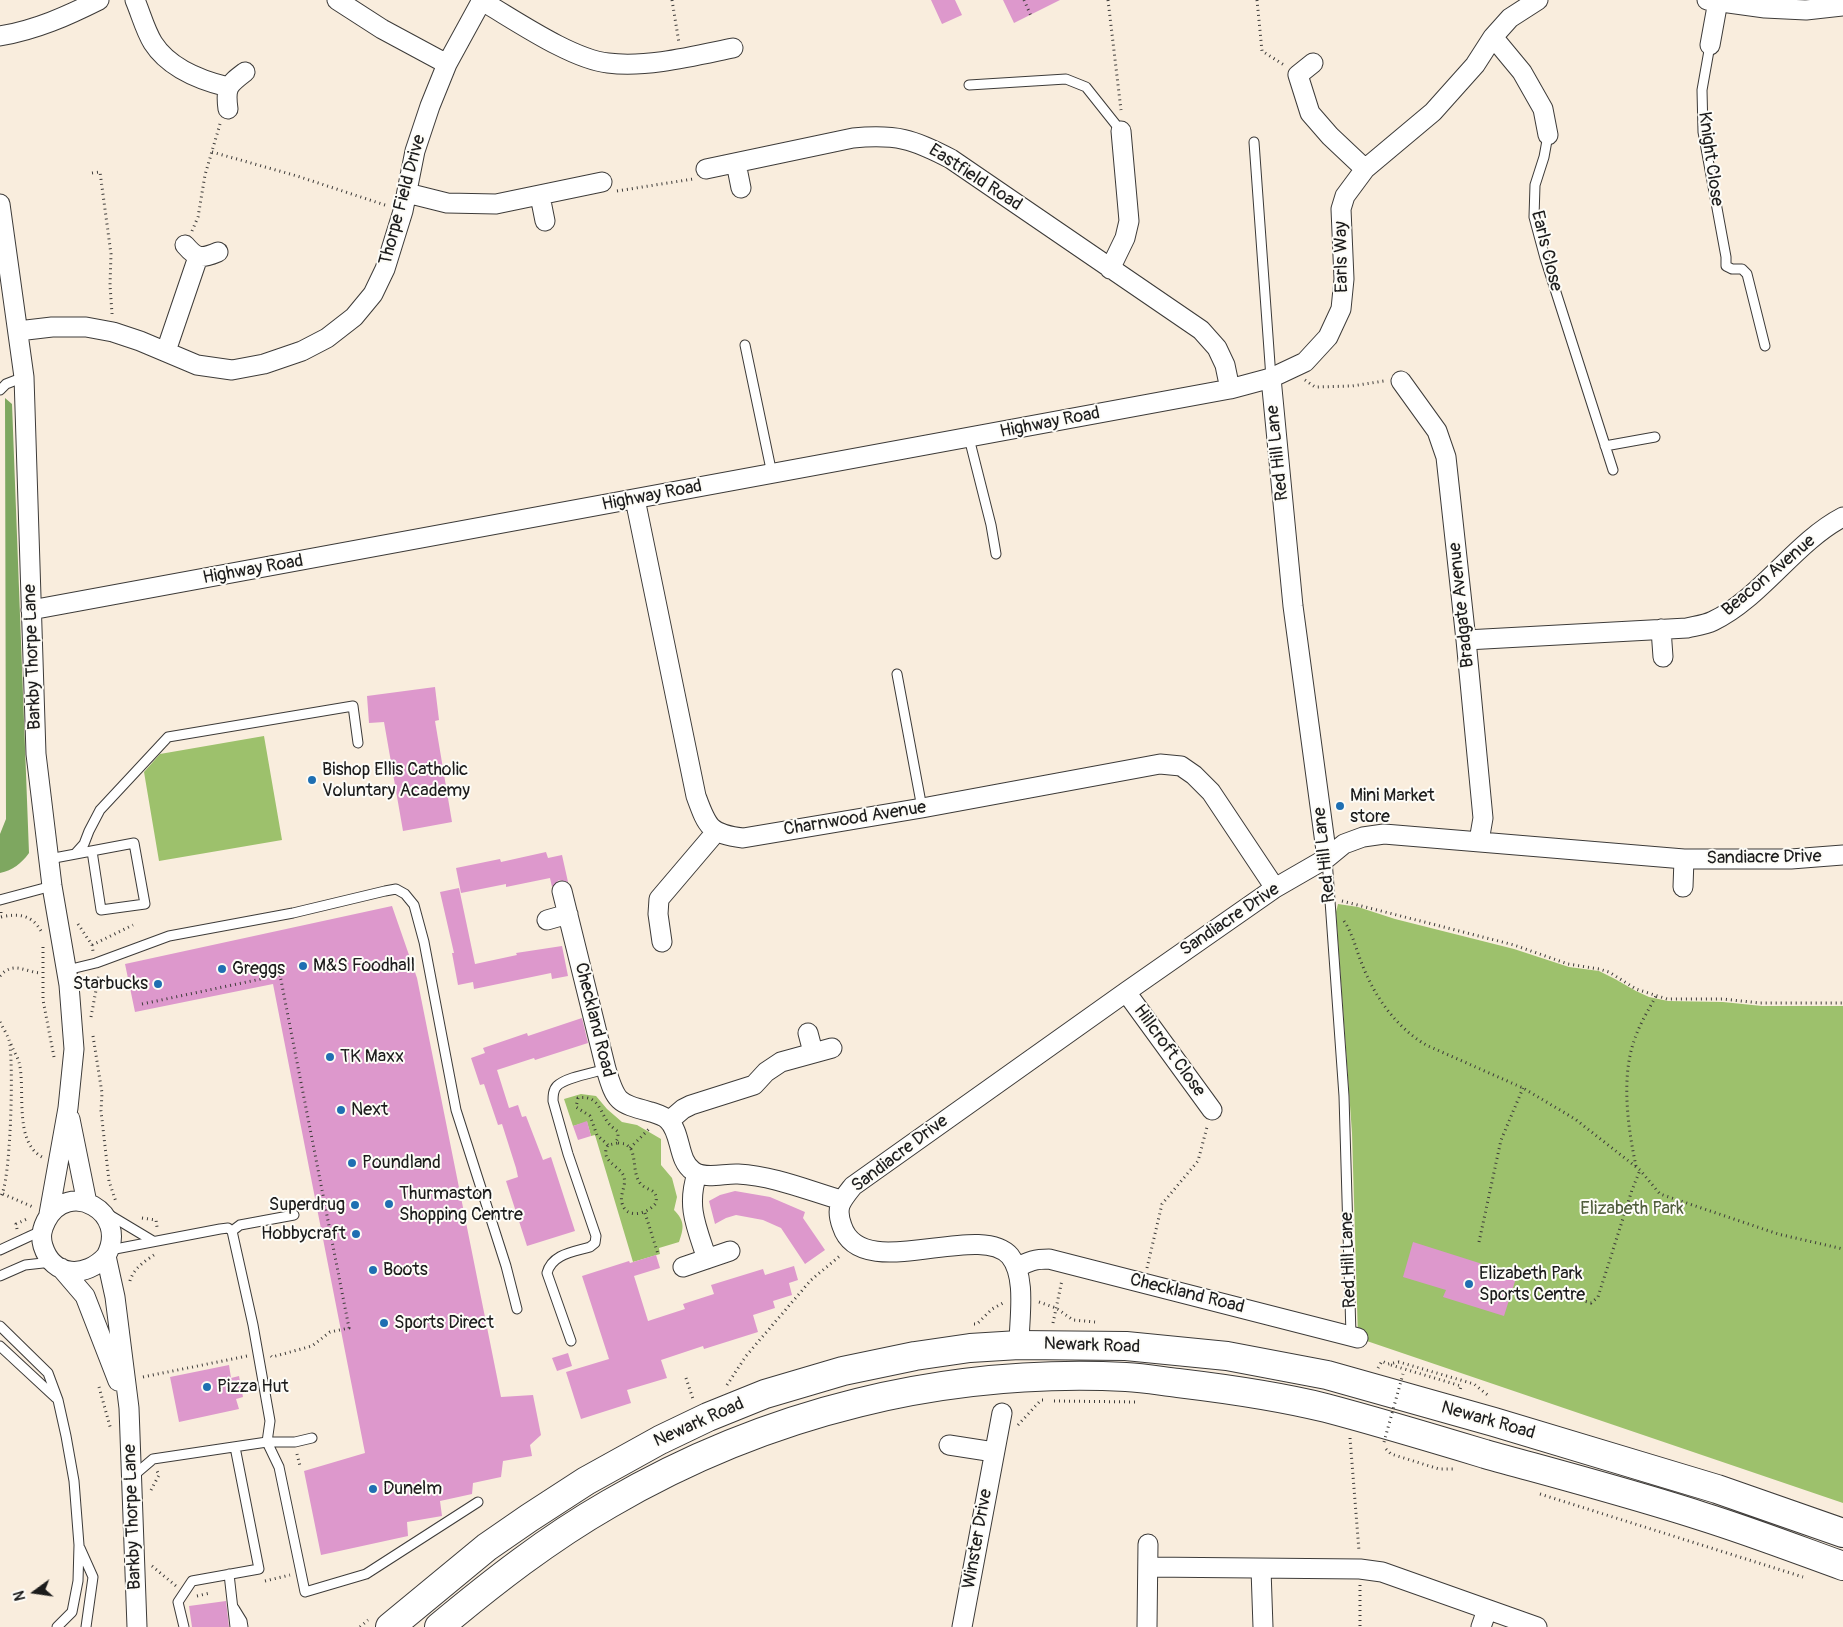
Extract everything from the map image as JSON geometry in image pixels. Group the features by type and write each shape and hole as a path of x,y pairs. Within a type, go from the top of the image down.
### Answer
{"highway":[{"name":"Newark Road","path":"380,1623 486,1547 586,1481 643,1449 708,1417 766,1394 843,1371 915,1356 970,1348 1019,1345 1126,1346 1227,1356 1327,1375 1494,1422 1708,1486 1843,1532"},
{"name":"Newark Road","path":"439,1627 524,1559 609,1503 721,1447 776,1425 849,1403 942,1385 1018,1378 1128,1377 1227,1388 1324,1407 1703,1516 1843,1566"}],"street":[{"path":"0,36 21,33 46,25 99,0"},
{"path":"135,0 152,41 163,56 175,65 205,81 228,87"},
{"path":"336,0 382,29 447,64"},
{"name":"Earls Way","path":"1271,378 1305,362 1328,338 1341,309 1344,279 1341,209 1344,196 1365,169 1433,112 1475,65 1493,37 1510,18 1538,0"},
{"path":"482,1 569,50 608,63 640,63 682,58 733,48"},
{"name":"Thorpe Field Drive","path":"18,331 52,327 86,327 113,332 166,351 197,365 232,370 264,364 302,351 327,338 354,317 373,294 385,269 405,202 415,151 430,106 447,64 482,1"},
{"path":"1712,1 1765,8 1806,10 1843,6"},
{"name":"Knight Close","path":"1710,45 1712,1"},
{"name":"Earls Close","path":"1493,37 1522,72 1543,109 1548,135"},
{"path":"1313,63 1298,75 1310,112 1330,136 1365,169"},
{"path":"228,109 226,94 228,87 245,72"},
{"path":"1110,269 1125,238 1128,221 1121,131"},
{"name":"Eastfield Road","path":"706,170 853,138 878,136 898,138 924,145 951,159 1200,330 1217,348 1225,365 1230,389"},
{"path":"736,163 741,188"},
{"path":"405,202 496,204 602,182"},
{"path":"540,196 545,221"},
{"name":"Barkby Thorpe Lane","path":"0,204 24,378 36,754 52,886 70,985 74,1049 68,1108 44,1211 41,1231 42,1244 46,1254 85,1296 129,1408"},
{"path":"166,351 192,251 206,256 218,252"},
{"name":"Highway Road","path":"31,610 969,438 1230,389 1271,378"},
{"name":"Red Hill Lane","path":"1271,378 1293,606 1327,858"},
{"name":"Bradgate Avenue","path":"1401,381 1437,431 1444,450 1466,640 1483,818 1480,841"},
{"path":"635,499 696,796 706,822 716,832 659,899 658,914 662,942"},
{"name":"Beacon Avenue","path":"1466,640 1687,628 1711,622 1732,610 1813,538 1843,517"},
{"path":"1661,629 1663,657"},
{"name":"Charnwood Avenue","path":"716,832 727,836 743,838 922,808 1160,764 1181,766 1194,774 1211,792 1275,888"},
{"name":"Sandiacre Drive","path":"841,1200 853,1186 1275,888 1327,858 1344,844 1363,837 1384,834 1684,859 1791,859 1843,855"},
{"name":"Sandiacre Drive","path":"1683,887 1684,859"},
{"name":"Checkland Road","path":"562,891 611,1087 619,1099 626,1105 664,1118"},
{"path":"547,920 568,914"},
{"name":"Hillcroft Close","path":"1126,992 1212,1110"},
{"path":"808,1033 813,1052"},
{"path":"832,1048 781,1062 766,1072 754,1085 691,1105 676,1114 664,1118 675,1131 690,1170 697,1174 737,1174 771,1178 841,1200 838,1214 843,1230 854,1244 865,1250 883,1252 982,1244 1000,1249 1009,1255 1017,1268 1021,1281 1019,1345"},
{"name":"Barkby Thorpe Lane","path":"68,1108 112,1231 108,1253 129,1408 137,1627"},
{"path":"697,1174 693,1188 693,1214 707,1259"},
{"path":"44,1211 67,1202 77,1201 102,1206"},
{"path":"683,1267 730,1252"},
{"path":"56,1265 76,1272 91,1269 100,1264 108,1253"},
{"name":"Checkland Road","path":"1017,1268 1030,1260 1050,1259 1355,1336"},
{"name":"Winster Drive","path":"962,1627 1002,1413"},
{"path":"948,1445 994,1452"},
{"path":"1147,1627 1148,1544"},
{"path":"1148,1567 1360,1569 1382,1572 1484,1618 1537,1627"},
{"path":"1261,1569 1263,1627"}],"lane":[{"name":"Knight Close","path":"1710,45 1702,90 1703,132 1726,257 1726,266 1732,269 1742,269 1747,274 1764,346"},
{"path":"969,86 1066,79 1086,87 1121,131"},
{"name":"Earls Close","path":"1548,135 1544,157 1535,185 1534,217 1545,258 1613,470"},
{"path":"1254,142 1271,378"},
{"path":"745,344 772,474"},
{"path":"0,390 6,384 24,378"},
{"path":"1605,446 1654,437"},
{"path":"969,438 991,525 996,554"},
{"path":"897,674 922,808"},
{"path":"76,854 84,844 100,810 168,738 353,706 358,743"},
{"path":"50,858 76,854 92,851 134,844 145,904 101,910 92,851"},
{"name":"Red Hill Lane","path":"1327,858 1344,1096 1355,1336"},
{"path":"0,900 52,886"},
{"path":"66,970 96,962 169,936 293,913 396,889 405,894 414,905 424,942 456,1110 506,1266 517,1309"},
{"path":"571,1341 547,1272 556,1257 590,1247 595,1244 596,1236 568,1154 553,1101 553,1092 556,1086 567,1080 606,1069"},
{"path":"102,1206 156,1241"},
{"path":"232,1232 240,1226 294,1215"},
{"path":"108,1253 156,1241 220,1229 228,1228 232,1232 270,1421 267,1442 279,1467 305,1592 366,1574 478,1502"},
{"path":"0,1250 41,1231"},
{"path":"0,1276 25,1265 56,1265"},
{"path":"0,1326 48,1373 58,1400 74,1481 79,1545 78,1580 72,1612 57,1627"},
{"path":"0,1346 58,1400"},
{"path":"131,1478 153,1459 267,1442 295,1442 312,1438"},
{"path":"184,1627 178,1602 192,1581 259,1569 235,1447"},
{"path":"79,1545 93,1577 86,1627"},
{"path":"228,1574 235,1627"},
{"path":"232,1604 242,1621 243,1627"}],"path":[{"path":"672,0 682,58"},
{"path":"1024,0 1031,16"},
{"path":"1108,0 1122,107 1121,131"},
{"path":"1257,0 1262,51 1298,75"},
{"path":"192,251 204,175 222,119 228,109"},
{"path":"212,152 297,176 405,202"},
{"path":"602,182 606,192 702,177 706,170"},
{"path":"92,173 100,172 111,254 110,285 113,332"},
{"path":"1291,369 1315,387 1352,386 1401,381"},
{"path":"1330,905 1358,904 1396,916 1514,945 1568,964 1599,968 1636,989 1667,999 1723,999 1760,1003 1843,1003"},
{"path":"1330,905 1346,922 1365,973 1384,1005 1403,1029 1426,1045 1523,1088 1575,1119 1640,1170 1660,1194 1778,1234 1843,1249"},
{"path":"0,909 2,917 22,914 32,919 40,930 41,936"},
{"path":"92,1025 91,1017 99,977 92,945 133,925"},
{"path":"42,942 43,1000 54,1059"},
{"path":"0,976 5,970 17,967 42,973"},
{"path":"138,1378 269,1352 272,1357 312,1346 330,1332 349,1328 280,976 142,1004"},
{"path":"1636,1167 1630,1135 1627,1097 1628,1074 1634,1042 1656,996"},
{"path":"0,1022 19,1063 26,1135 35,1154 42,1158 43,1149"},
{"path":"93,1033 102,1093 100,1111 109,1181 102,1206"},
{"path":"9,1040 11,1064 10,1137 6,1178 2,1196 44,1211"},
{"path":"1479,1242 1501,1140 1523,1088"},
{"path":"608,1145 597,1135 590,1116 576,1106 578,1098 589,1098 597,1104 610,1126 618,1132 616,1143"},
{"path":"1144,1283 1162,1204 1198,1161 1212,1110"},
{"path":"630,1148 664,1118"},
{"path":"616,1143 626,1144 630,1148 633,1152 635,1170 640,1183 655,1192 656,1203 645,1213 633,1214 628,1212 622,1205 624,1178 622,1173 607,1159 605,1151 608,1145 616,1143"},
{"path":"1581,1300 1591,1303 1598,1297 1640,1170"},
{"path":"645,1213 658,1254"},
{"path":"115,1297 128,1293 131,1277 142,1262 160,1252 156,1241 156,1220 143,1219 134,1214"},
{"path":"735,1383 726,1386 746,1356 776,1320 811,1280 854,1244"},
{"path":"968,1325 977,1324 992,1309 1007,1301 1020,1300 1037,1301 1050,1306 1073,1320 1101,1322"},
{"path":"1369,1366 1378,1369 1382,1362 1388,1364 1399,1362 1474,1384 1497,1403"},
{"path":"1384,1442 1403,1374"},
{"path":"686,1378 693,1400"},
{"path":"98,1380 112,1434"},
{"path":"688,1401 701,1396"},
{"path":"994,1452 1041,1400 1145,1402"},
{"path":"1358,1437 1350,1435 1360,1569 1360,1627"},
{"path":"295,1442 300,1466"},
{"path":"1377,1446 1386,1449 1390,1454 1440,1469 1457,1468"},
{"path":"1531,1491 1806,1578"},
{"path":"360,1627 380,1623"}],"green space":[{"path":"5,398 12,404 29,853 16,866 0,873 0,834 6,819"},
{"path":"264,736 282,840 159,861 144,772 160,754"},
{"name":"Elizabeth Park","path":"1338,904 1358,907 1395,919 1514,949 1569,967 1599,971 1649,997 1668,1001 1723,1002 1762,1006 1843,1006 1843,1503 1358,1338 1352,1133 1336,912"},
{"path":"581,1094 596,1096 622,1122 637,1125 661,1139 661,1165 672,1178 677,1197 674,1210 682,1221 683,1229 679,1242 659,1248 660,1254 633,1262 595,1135 591,1136 587,1122 573,1126 564,1099"}],"building":[{"path":"931,0 955,0 962,15 942,24"},
{"path":"1003,0 1060,0 1014,23"},
{"path":"435,687 439,720 435,721 452,822 403,831 384,722 369,723 367,696"},
{"path":"546,852 548,858 562,855 568,882 559,880 552,887 550,878 506,887 506,884 461,893 456,868 500,859 501,862"},
{"path":"459,888 475,964 517,955 516,953 562,946 568,976 552,979 551,973 474,989 473,982 458,985 452,953 454,953 440,892"},
{"name":"Thurmaston Shopping Centre","path":"392,906 417,978 501,1397 533,1395 541,1435 530,1445 532,1456 503,1461 501,1477 473,1483 472,1494 440,1501 442,1516 407,1522 408,1536 321,1555 304,1471 365,1453 273,984 135,1012 125,964"},
{"path":"582,1018 588,1043 497,1070 509,1108 518,1105 522,1117 526,1116 543,1160 551,1157 575,1231 527,1246 506,1181 518,1177 516,1168 502,1124 498,1125 484,1084 480,1085 471,1058 485,1053 483,1048 527,1033 528,1036"},
{"path":"587,1121 591,1136 578,1140 573,1126"},
{"path":"735,1191 770,1197 805,1212 803,1218 825,1250 805,1264 781,1228 763,1220 736,1215 715,1224 709,1201 720,1195"},
{"name":"Elizabeth Park Sports Centre","path":"1413,1242 1517,1275 1504,1316 1443,1297 1446,1290 1403,1277"},
{"path":"656,1255 660,1268 634,1276 648,1321 685,1309 683,1304 714,1294 711,1285 763,1269 765,1275 794,1266 798,1280 789,1283 792,1295 773,1301 775,1308 753,1315 758,1332 704,1349 703,1346 661,1360 667,1378 627,1390 631,1403 581,1419 566,1372 609,1359 582,1276 629,1261 630,1263"},
{"path":"568,1353 572,1366 557,1371 552,1358"},
{"name":"Pizza Hut","path":"229,1365 231,1378 239,1376 243,1397 236,1399 239,1409 179,1422 170,1377"},
{"path":"226,1601 229,1627 192,1627 189,1606"}],"place":[{"name":"Bishop Ellis Catholic Voluntary Academy","path":"312,780"},
{"name":"Mini Market store","path":"1340,806"},
{"name":"M&S Foodhall","path":"303,966"},
{"name":"Greggs","path":"222,969"},
{"name":"Starbucks","path":"158,984"},
{"name":"TK Maxx","path":"330,1057"},
{"name":"Next","path":"341,1110"},
{"name":"Poundland","path":"352,1163"},
{"name":"Thurmaston Shopping Centre","path":"389,1204"},
{"name":"Superdrug","path":"355,1205"},
{"name":"Hobbycraft","path":"356,1234"},
{"name":"Boots","path":"373,1270"},
{"name":"Elizabeth Park Sports Centre","path":"1469,1284"},
{"name":"Sports Direct","path":"384,1323"},
{"name":"Pizza Hut","path":"207,1387"},
{"name":"Dunelm","path":"373,1489"}]}
